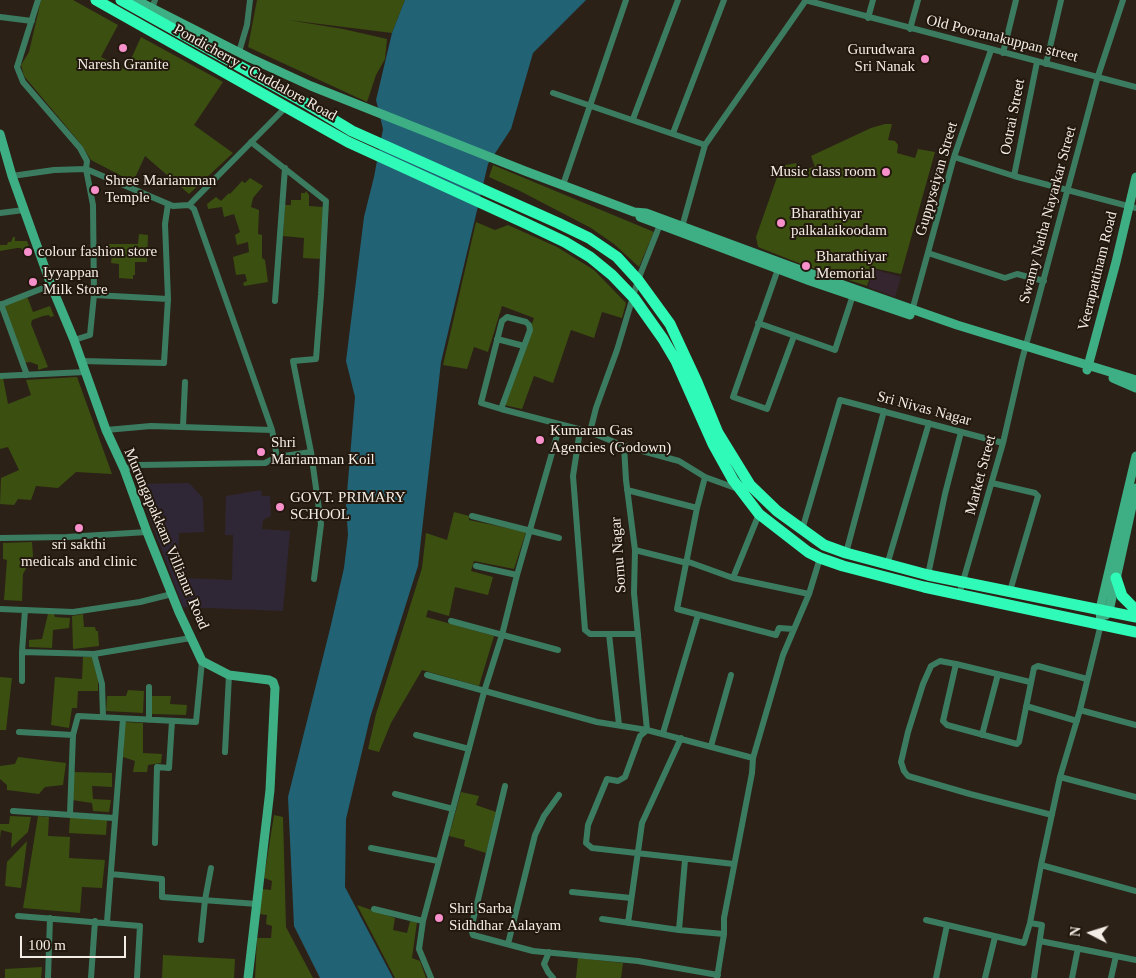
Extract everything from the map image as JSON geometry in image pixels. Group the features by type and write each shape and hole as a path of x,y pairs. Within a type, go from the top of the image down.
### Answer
{"highway":[{"name":"Pondicherry - Cuddalore Road","path":"96,0 348,142 566,242 590,257 612,275 634,298 676,361 713,444 732,480 759,514 808,552 820,558 876,575 959,595 1136,632"},
{"name":"Pondicherry - Cuddalore Road","path":"122,0 352,131 589,238 617,257 638,280 670,324 718,433 750,485 777,511 824,545 887,565 928,575 1136,617"},
{"path":"1116,578 1122,596 1136,610"}],"street":[{"path":"38,0 17,67 23,82 80,148 86,161 93,205 94,295 90,336 74,340"},
{"path":"136,0 153,4 239,52 357,104 634,212 640,217 682,227 1024,353 1136,380"},
{"path":"239,52 247,24 250,0"},
{"path":"563,185 626,0"},
{"path":"633,119 678,0"},
{"path":"673,133 724,0"},
{"path":"682,227 705,145 805,0"},
{"name":"Old Pooranakuppan street","path":"805,0 828,3 868,18 1136,87"},
{"path":"868,18 873,0"},
{"path":"910,29 918,0"},
{"path":"1003,53 1016,0"},
{"path":"1046,64 1061,0"},
{"name":"Swamy Natha Nayarkar Street","path":"1024,353 1098,76 1123,0"},
{"path":"0,17 32,21"},
{"name":"Guppyseiyan Street","path":"912,312 954,157 991,50"},
{"name":"Ootrai Street","path":"1014,176 1037,62"},
{"path":"553,93 705,145"},
{"path":"12,176 54,170 86,169 173,206 189,205 285,108"},
{"name":"Murungapakkam Villianur Road","path":"0,134 12,176 50,285 74,340 106,430 124,469 146,532 202,661 229,675 269,680 274,688 270,790 248,978"},
{"path":"251,142 326,201 322,295 316,359 293,362 311,452 321,524 314,579"},
{"path":"954,157 1014,176 1133,206"},
{"path":"275,301 285,168"},
{"name":"Veerapattinam Road","path":"1088,368 1133,206 1136,177"},
{"path":"82,361 164,363 168,299 166,224 168,204"},
{"path":"189,205 194,209 272,430 277,457"},
{"path":"0,213 24,210"},
{"path":"661,222 778,269 853,296 912,312"},
{"path":"590,432 596,408 634,298 638,280 661,222"},
{"path":"928,253 1005,278 1018,274 1044,281"},
{"path":"778,269 733,397 767,409 794,336"},
{"path":"27,375 1,304 50,285"},
{"path":"94,295 168,299"},
{"path":"758,323 835,350 853,296"},
{"path":"501,409 530,330 526,322 507,317 502,321 480,400 483,404 501,409 560,425 590,432 624,446 679,461 705,477 741,491"},
{"path":"497,339 524,346"},
{"name":"Market Street","path":"959,595 1003,443 1024,353"},
{"path":"1088,368 1136,388"},
{"path":"0,376 85,372"},
{"path":"183,427 185,382"},
{"name":"Sri Nivas Nagar","path":"802,530 840,400 1003,443"},
{"path":"846,553 884,411"},
{"path":"887,565 929,423"},
{"path":"431,978 418,949 423,921 484,692 502,635 517,575 560,425"},
{"path":"106,430 151,426 272,430"},
{"path":"580,430 573,476 584,627 589,634 638,634"},
{"path":"928,575 945,494 961,432"},
{"name":"Sornu Nagar","path":"624,446 634,550 634,593 647,730"},
{"path":"124,469 139,464 265,463 277,457 311,452"},
{"path":"926,920 1024,943 1030,923 1060,777 1080,710 1101,624 1136,456"},
{"path":"705,477 677,609 776,635 779,628 793,629"},
{"path":"992,483 1035,493 1038,496 1010,591"},
{"path":"1104,610 1116,578 1133,515 1136,488"},
{"path":"627,490 697,508"},
{"path":"733,578 759,514"},
{"path":"472,516 560,538"},
{"path":"0,538 67,537 146,532"},
{"path":"634,550 683,562 686,561 733,578 809,594"},
{"path":"505,786 471,929 474,935 533,951 638,961 717,976 724,934 724,918 752,773 753,758 793,629 809,594 820,558"},
{"path":"476,566 517,575"},
{"path":"0,609 73,612 140,602 172,594"},
{"path":"22,681 25,610"},
{"path":"664,733 698,615"},
{"path":"451,621 558,650"},
{"path":"609,634 619,725"},
{"path":"22,652 94,654 191,638"},
{"path":"94,654 102,684 103,718"},
{"path":"70,814 73,735 78,716 196,722 202,661"},
{"path":"1030,682 940,661 930,666 908,732 901,762 904,772 908,776 961,792 1052,815"},
{"path":"956,664 943,722 947,725 1018,744 1034,668 1038,666 1087,679"},
{"path":"982,735 998,674"},
{"path":"225,752 229,675"},
{"path":"427,675 597,722 664,733 753,758"},
{"path":"711,746 731,675"},
{"path":"149,687 149,720"},
{"path":"1026,706 1077,721"},
{"path":"1080,710 1136,725"},
{"path":"107,922 123,719"},
{"path":"155,843 157,767 169,768 172,721"},
{"path":"647,730 640,736 622,780 607,779 588,825 586,841 592,848 734,864"},
{"path":"19,732 73,735"},
{"path":"416,735 469,749"},
{"path":"628,922 642,823 681,738"},
{"path":"1060,777 1136,797"},
{"path":"395,794 453,809"},
{"path":"508,944 535,835 544,816 559,795"},
{"path":"13,811 114,818"},
{"path":"371,848 438,861"},
{"path":"679,930 686,860"},
{"path":"1041,865 1136,891"},
{"path":"201,940 205,900 211,868"},
{"path":"111,874 162,879 162,897 257,904"},
{"path":"572,892 631,898"},
{"path":"374,909 423,921"},
{"path":"18,916 140,926 137,978"},
{"path":"48,978 50,918"},
{"path":"602,919 679,930 724,934"},
{"path":"91,978 95,921"},
{"path":"1030,923 1042,926 1034,978"},
{"path":"936,978 947,926"},
{"path":"985,978 995,937"},
{"path":"1040,941 1136,960"},
{"path":"1072,978 1078,948"},
{"path":"548,952 544,964 553,978"},
{"path":"1111,978 1116,956"}],"shaded area":[{"path":"873,269 901,277 895,297 868,287"},
{"path":"189,483 203,498 204,532 179,533 178,568 186,569 186,578 232,580 233,535 225,535 226,496 261,490 262,496 270,496 271,516 263,520 262,529 290,531 283,611 183,607 137,484"}],"green space":[{"path":"41,0 73,0 118,25 101,57 126,70 141,37 223,82 194,125 233,153 189,194 145,156 133,182 91,160 80,143 24,76 21,65 29,52"},
{"path":"257,0 405,0 392,33 288,20 343,29 387,39 385,59 376,75 367,102 248,47"},
{"path":"892,124 888,140 895,141 898,145 897,153 915,158 918,149 935,152 901,274 873,268 867,286 806,266 758,247 756,237 781,166 796,163 799,170 815,167 811,156 871,128"},
{"path":"493,165 654,232 639,267 614,244 591,228 489,177"},
{"path":"250,178 263,186 253,198 251,207 259,210 258,234 262,235 262,258 265,260 268,282 244,286 243,283 247,281 245,274 236,275 233,257 249,252 248,242 237,245 235,235 240,232 234,214 224,217 222,207 208,209 207,204 216,197 221,201 242,181 245,183"},
{"path":"306,191 309,195 309,206 323,207 322,259 303,258 304,238 283,236 285,205 291,205 291,200 301,200 301,193"},
{"path":"476,222 495,230 508,225 557,247 594,270 626,303 622,318 602,312 594,338 571,330 553,383 534,376 522,409 504,405 534,318 502,306 488,352 474,347 467,369 443,365"},
{"path":"139,234 148,235 147,262 135,262 135,275 133,275 133,279 119,278 119,264 111,263 112,256 107,255 109,244 138,244"},
{"path":"15,237 15,241 27,241 29,246 23,251 21,248 17,248 0,251 0,245 7,245"},
{"path":"27,296 33,312 50,306 54,316 43,316 32,320 31,324 48,367 38,370 38,365 30,362 24,363 3,305"},
{"path":"77,377 112,474 76,472 58,488 36,486 31,500 18,499 14,505 0,504 1,478 19,470 8,447 0,449 0,378 3,378 8,404 31,395 26,380"},
{"path":"454,512 469,516 469,520 526,532 514,569 474,561 471,571 493,577 488,595 455,587 449,616 428,610 426,617 494,636 479,686 422,670 391,723 379,752 368,749 376,714 422,568 426,533 447,540"},
{"path":"32,542 33,556 23,574 22,601 4,600 7,560 3,559 3,543"},
{"path":"48,614 54,614 55,617 70,618 69,628 53,630 52,648 29,647 29,640 42,639"},
{"path":"83,614 84,627 95,627 96,631 98,631 99,646 73,649 72,616"},
{"path":"83,657 92,657 98,680 98,691 78,691 77,708 72,708 69,728 51,725 55,677 82,679"},
{"path":"0,677 12,678 6,730 0,730"},
{"path":"128,690 144,691 143,713 106,711 107,696 126,696"},
{"path":"152,696 171,696 170,704 187,705 186,715 152,714"},
{"path":"125,722 143,723 143,753 162,754 161,763 148,765 147,772 133,772 135,761 123,757"},
{"path":"18,757 66,763 63,785 45,787 39,794 7,790 7,785 0,779 0,766 15,764"},
{"path":"74,772 112,773 112,787 92,786 93,799 111,800 109,812 93,811 92,803 72,800"},
{"path":"461,792 479,796 476,805 496,812 486,853 464,846 465,840 449,836"},
{"path":"274,815 283,817 286,927 313,978 255,978 257,938 271,938 272,926 266,924 267,915 259,914 262,889 271,890 272,881 264,878"},
{"path":"10,816 31,817 28,832 11,848 12,833 1,830 0,838 0,824 9,824"},
{"path":"38,816 49,817 48,836 70,837 69,858 105,860 102,888 82,887 80,913 23,908"},
{"path":"70,817 107,820 106,835 69,833"},
{"path":"27,841 21,888 5,886 7,862"},
{"path":"357,905 395,918 393,930 407,933 410,921 417,922 412,958 420,961 426,978 395,978"},
{"path":"163,955 235,959 234,978 162,978"},
{"path":"578,958 623,963 621,978 576,978"},
{"path":"42,967 41,978 5,978 5,969"}],"water":[{"path":"405,0 586,0 533,53 511,129 488,164 441,362 418,566 370,718 346,819 345,887 393,978 320,978 294,926 288,797 344,568 348,535 346,505 355,397 346,361 364,217 383,129 376,100 392,33"}],"place":[{"name":"Naresh Granite","path":"123,48"},
{"name":"Gurudwara Sri Nanak","path":"925,59"},
{"name":"Music class room","path":"886,172"},
{"name":"Shree Mariamman Temple","path":"95,190"},
{"name":"Bharathiyar palkalaikoodam","path":"781,223"},
{"name":"colour fashion store","path":"28,252"},
{"name":"Bharathiyar Memorial","path":"806,266"},
{"name":"Iyyappan Milk Store","path":"33,282"},
{"name":"Kumaran Gas Agencies (Godown)","path":"540,440"},
{"name":"Shri Mariamman Koil","path":"261,452"},
{"name":"GOVT. PRIMARY SCHOOL","path":"280,507"},
{"name":"sri sakthi medicals and clinic","path":"79,528"},
{"name":"Shri Sarba Sidhdhar Aalayam","path":"439,918"}]}
